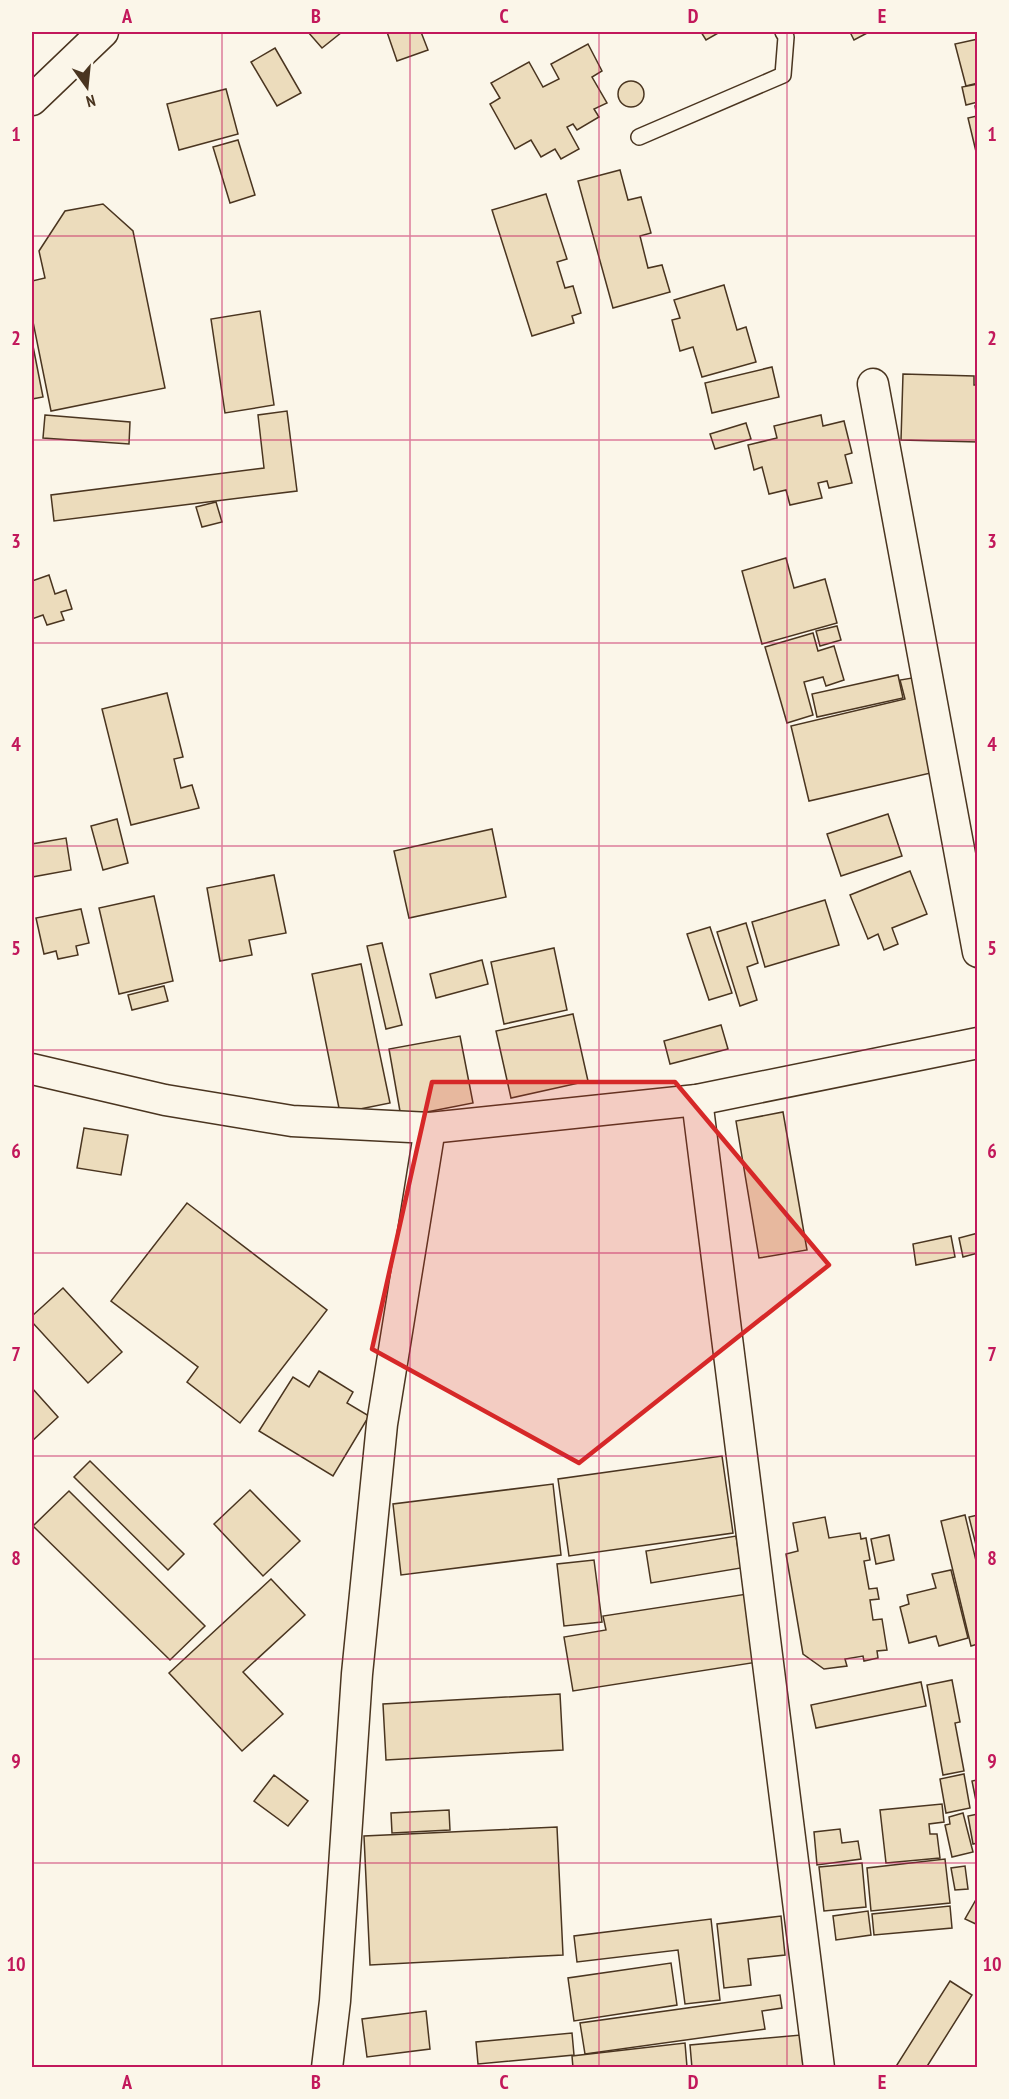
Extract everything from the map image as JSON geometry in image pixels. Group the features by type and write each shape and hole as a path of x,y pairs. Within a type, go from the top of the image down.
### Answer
{"street":[{"path":"32,100 103,32"},
{"path":"873,384 978,952"},
{"path":"32,1069 165,1100 292,1120 430,1128 697,1100 978,1043"},
{"path":"697,1100 819,2067"},
{"path":"327,2067 335,2001 357,1674 382,1424 430,1128"}],"lane":[{"path":"639,137 783,75 786,37 783,32"}],"highlighted area":[{"path":"432,1082 675,1082 829,1265 579,1463 372,1349"}],"building":[{"path":"308,32 342,32 322,48"},
{"path":"387,32 421,32 428,50 397,61"},
{"path":"701,32 720,32 706,40"},
{"path":"850,32 869,32 854,40"},
{"path":"978,39 978,83 966,86 955,44"},
{"path":"588,44 602,71 592,77 607,103 594,109 599,117 577,130 573,124 567,127 579,149 561,159 555,149 541,157 531,140 515,149 490,104 500,98 491,83 529,62 543,87 559,79 551,64"},
{"path":"275,48 301,93 277,106 251,62"},
{"path":"631,81 640,85 644,94 640,103 631,107 622,103 618,94 622,85"},
{"path":"978,84 978,102 966,105 962,87"},
{"path":"226,89 238,134 179,150 167,104"},
{"path":"975,106 978,106 978,160 968,118 977,116"},
{"path":"238,140 255,195 230,203 213,147"},
{"path":"620,170 628,200 641,197 651,233 640,236 648,268 662,265 670,292 613,308 578,181"},
{"path":"546,194 567,259 557,262 565,288 573,286 581,313 572,316 574,323 532,336 492,210"},
{"path":"103,204 133,231 165,388 51,411 32,317 32,281 45,278 39,251 65,211"},
{"path":"724,285 737,330 746,327 756,362 702,377 693,347 680,351 672,320 680,318 674,300"},
{"path":"260,311 274,405 225,413 211,319"},
{"path":"32,341 43,397 32,399"},
{"path":"772,367 779,397 712,413 705,383"},
{"path":"903,374 974,376 974,385 978,385 978,442 901,440"},
{"path":"287,411 297,491 54,521 51,495 264,468 258,415"},
{"path":"45,415 130,422 129,444 43,438"},
{"path":"821,415 823,426 844,421 852,453 845,455 852,483 829,488 827,481 818,483 822,498 790,505 786,490 769,494 762,467 754,470 748,445 777,438 774,426"},
{"path":"746,423 751,439 715,449 710,434"},
{"path":"216,502 222,522 202,527 196,507"},
{"path":"786,558 794,588 825,579 837,623 762,644 742,571"},
{"path":"49,575 55,594 66,590 72,609 61,612 64,620 47,625 43,615 32,619 32,581"},
{"path":"837,626 841,640 820,646 816,631"},
{"path":"813,633 818,651 834,646 844,680 826,686 823,677 804,682 813,715 787,723 765,647"},
{"path":"898,675 903,698 817,717 812,694"},
{"path":"912,678 935,772 809,801 791,726 905,699 900,680"},
{"path":"167,693 183,757 174,759 181,788 192,785 199,808 131,825 102,709"},
{"path":"888,814 902,856 841,876 827,834"},
{"path":"117,819 128,863 103,870 91,826"},
{"path":"492,829 506,897 409,918 394,851"},
{"path":"66,838 71,870 32,877 32,844"},
{"path":"910,871 927,914 892,928 898,944 884,950 878,934 868,939 850,895"},
{"path":"274,875 286,933 249,940 252,955 220,961 207,888"},
{"path":"154,896 173,981 119,994 99,908"},
{"path":"825,900 839,945 765,967 752,922"},
{"path":"81,909 89,943 76,946 78,955 58,959 56,951 44,954 36,918"},
{"path":"746,923 758,963 747,967 757,1000 740,1006 717,932"},
{"path":"710,927 732,993 709,1000 687,934"},
{"path":"382,943 402,1025 386,1029 367,946"},
{"path":"554,948 567,1010 504,1024 491,962"},
{"path":"482,960 488,984 436,998 430,974"},
{"path":"361,964 390,1103 340,1113 312,974"},
{"path":"164,986 168,1001 132,1010 128,995"},
{"path":"573,1014 588,1081 511,1098 496,1031"},
{"path":"721,1025 728,1049 670,1064 664,1041"},
{"path":"460,1036 473,1103 401,1117 389,1049"},
{"path":"783,1112 807,1250 759,1258 736,1121"},
{"path":"84,1128 128,1135 121,1175 77,1168"},
{"path":"187,1203 327,1310 240,1423 187,1382 198,1367 111,1301"},
{"path":"978,1233 978,1253 963,1257 959,1238"},
{"path":"951,1236 955,1257 916,1265 913,1244"},
{"path":"63,1288 122,1352 88,1383 32,1322 32,1316"},
{"path":"319,1371 353,1392 347,1403 369,1416 333,1476 259,1431 293,1377 309,1387"},
{"path":"32,1388 58,1417 32,1441"},
{"path":"722,1456 733,1533 569,1556 558,1479"},
{"path":"90,1461 184,1554 168,1570 74,1477"},
{"path":"553,1484 561,1555 401,1575 393,1504"},
{"path":"250,1490 300,1541 263,1576 214,1524"},
{"path":"69,1491 205,1626 170,1660 33,1526"},
{"path":"965,1515 978,1569 978,1644 971,1646 941,1521"},
{"path":"978,1515 978,1553 969,1517"},
{"path":"825,1517 829,1538 860,1533 861,1539 866,1538 870,1560 864,1561 869,1589 877,1588 879,1599 870,1600 873,1620 882,1619 887,1650 877,1651 878,1658 864,1661 863,1656 845,1659 847,1666 824,1669 803,1654 786,1554 798,1551 793,1523"},
{"path":"889,1535 894,1560 876,1564 871,1539"},
{"path":"736,1536 741,1568 651,1583 646,1551"},
{"path":"594,1560 602,1622 564,1626 557,1564"},
{"path":"951,1570 968,1638 939,1646 936,1636 909,1643 900,1607 909,1604 907,1595 936,1588 932,1574"},
{"path":"271,1579 305,1615 243,1672 283,1714 242,1751 169,1673"},
{"path":"747,1594 758,1662 573,1691 564,1637 606,1630 603,1616"},
{"path":"952,1680 960,1722 955,1723 964,1771 943,1775 927,1685"},
{"path":"921,1682 926,1706 816,1728 811,1705"},
{"path":"560,1694 563,1750 386,1760 383,1704"},
{"path":"964,1774 970,1808 946,1813 940,1779"},
{"path":"274,1775 308,1801 288,1826 254,1801"},
{"path":"978,1775 977,1806 972,1781 977,1780"},
{"path":"942,1804 944,1822 929,1824 930,1834 937,1834 940,1858 886,1863 880,1810"},
{"path":"449,1810 450,1830 392,1833 391,1813"},
{"path":"963,1813 973,1852 952,1857 945,1825 950,1824 949,1817"},
{"path":"978,1814 978,1843 973,1844 968,1816"},
{"path":"557,1827 563,1955 370,1965 364,1836"},
{"path":"840,1829 842,1843 858,1841 861,1859 817,1865 814,1832"},
{"path":"945,1859 950,1903 871,1911 867,1868"},
{"path":"862,1863 866,1907 824,1911 819,1867"},
{"path":"965,1866 968,1889 955,1890 951,1868"},
{"path":"978,1896 978,1925 965,1919"},
{"path":"950,1906 952,1928 874,1935 872,1914"},
{"path":"868,1911 871,1935 836,1940 833,1916"},
{"path":"781,1916 785,1955 748,1959 751,1985 724,1988 717,1924"},
{"path":"711,1919 720,2000 685,2004 678,1950 577,1962 574,1936"},
{"path":"671,1963 677,2005 574,2021 568,1978"},
{"path":"950,1981 972,1995 926,2068 895,2068"},
{"path":"780,1995 782,2008 762,2011 765,2029 585,2054 580,2023"},
{"path":"426,2011 430,2049 367,2057 362,2019"},
{"path":"572,2033 574,2055 478,2064 476,2042"},
{"path":"801,2035 803,2068 692,2068 690,2045"},
{"path":"685,2043 687,2067 573,2068 572,2056"}]}
